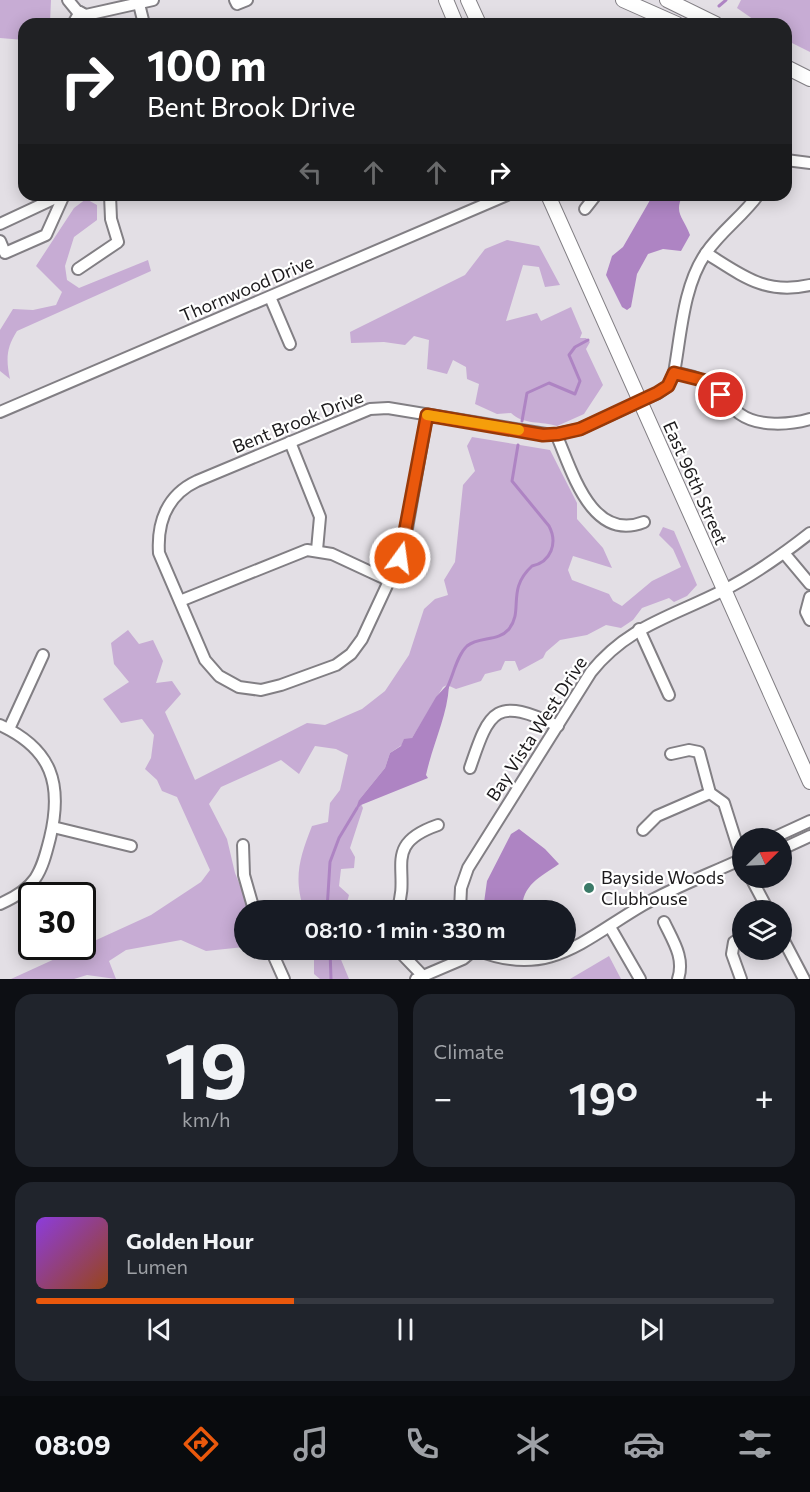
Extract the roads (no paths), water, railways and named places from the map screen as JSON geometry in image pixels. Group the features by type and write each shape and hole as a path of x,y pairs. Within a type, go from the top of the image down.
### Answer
{"main road":[{"path":"446,0 451,18"},
{"path":"468,0 476,18"},
{"path":"478,0 486,18"},
{"path":"623,0 664,18"},
{"path":"670,1 704,18"},
{"path":"792,70 810,79"},
{"name":"East 96th Street","path":"548,201 810,782"}],"street":[{"path":"68,0 80,12 92,14 153,0"},
{"path":"235,0 237,4 247,0"},
{"path":"664,18 670,1"},
{"path":"138,2 142,18"},
{"path":"76,18 80,12"},
{"path":"792,161 810,163"},
{"path":"0,224 50,201"},
{"path":"0,241 5,254 46,235 60,201"},
{"path":"78,269 118,242 111,219 110,201"},
{"name":"Thornwood Drive","path":"0,412 493,201"},
{"path":"585,209 591,201"},
{"path":"754,201 728,225 706,253 691,287 674,373 706,381 743,416 764,422 786,423 810,419"},
{"path":"706,253 756,283 768,287 782,289 810,285"},
{"path":"270,297 290,345"},
{"name":"Bent Brook Drive","path":"180,601 159,553 158,540 162,518 170,503 189,485 370,409 388,408 556,434 580,429 661,391 671,381 674,373"},
{"path":"390,581 332,554 317,550 292,554 180,601 205,660 228,682 248,689 269,689 340,662 362,639 390,581 406,539 427,415"},
{"path":"556,434 588,504 596,514 609,523 622,526 644,522"},
{"path":"290,442 320,517 317,550"},
{"name":"Bay Vista West Drive","path":"460,900 461,888 468,868 603,657 639,629 723,590 767,566 810,533"},
{"path":"784,553 810,584"},
{"path":"810,597 806,612 810,620"},
{"path":"639,629 669,695"},
{"path":"0,904 23,892 38,876 52,827 56,791 47,765 33,746 4,727 43,655"},
{"path":"470,768 484,728 496,716 511,711 524,711 558,726"},
{"path":"671,754 689,750 699,752 710,793 724,803 732,828"},
{"path":"643,830 657,816 710,793"},
{"path":"792,829 810,821"},
{"path":"401,900 399,867 402,854 413,837 438,825"},
{"path":"52,827 131,846"},
{"path":"792,844 810,836"},
{"path":"243,845 243,875 251,900"},
{"path":"576,953 610,927 652,900 732,864"},
{"path":"664,922 680,956 681,966 678,979"},
{"path":"610,927 637,978"},
{"path":"792,956 804,979"},
{"path":"275,960 284,979"},
{"path":"406,960 419,978 440,974 461,960"},
{"path":"493,960 507,968 537,970 567,960"},
{"path":"734,960 741,979"}],"waterway":[{"path":"719,6 726,0"},
{"path":"522,421 527,393 549,383 575,394 580,381 569,355 575,347 588,340"},
{"path":"447,688 458,660 467,646 499,636 509,629 515,615 517,591 524,575 532,566 539,564 548,556 553,545 549,526 512,481 518,445"},
{"path":"328,900 330,862 339,838 357,808"},
{"path":"330,960 331,979"}],"place":[{"name":"Bayside Woods Clubhouse","path":"589,888"}]}
